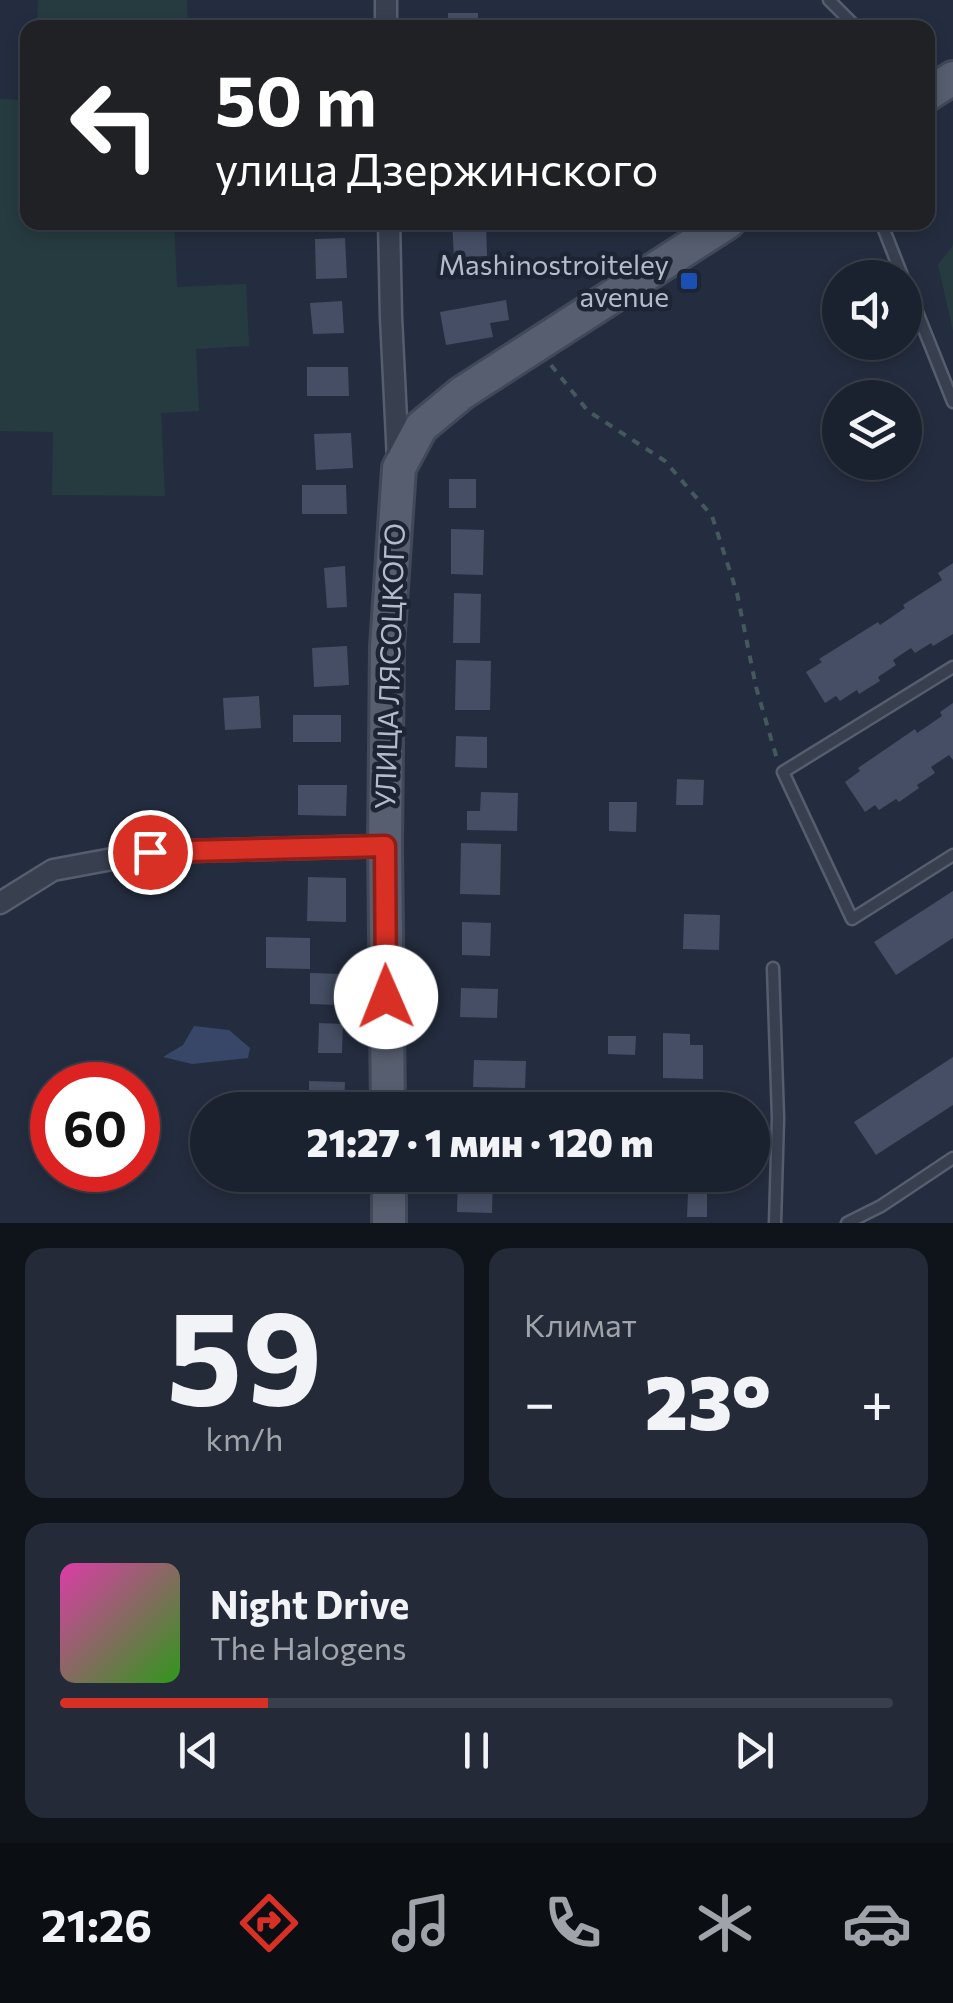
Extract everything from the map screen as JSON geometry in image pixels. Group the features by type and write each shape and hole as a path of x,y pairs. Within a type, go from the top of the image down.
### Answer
{"main road":[{"path":"399,468 420,426 462,393 716,230"},
{"name":"УЛИЦА ЛЯСОЦКОГО","path":"388,1092 386,647 399,468"},
{"path":"389,1192 389,1223"}],"street":[{"name":"УЛИЦА ЛЯСОЦКОГО","path":"389,230 399,468"},
{"path":"0,903 53,870 150,852 385,846"}],"lane":[{"path":"829,0 848,20"},
{"path":"883,230 896,260"},
{"path":"922,325 953,402"},
{"path":"953,667 783,772 852,919 953,855"},
{"path":"772,968 778,1118 775,1223"},
{"path":"847,1223 882,1206 953,1158"}],"path":[{"path":"535,346 588,411 664,461 712,516 737,593 774,753 783,772"}],"green space":[{"path":"38,0 187,0 188,20 37,20"},
{"path":"0,99 20,100 20,230 174,230 177,287 246,284 249,346 196,349 199,411 161,413 165,496 52,495 53,432 0,431"},
{"path":"953,245 953,331 938,265"}],"water":[{"path":"194,1026 229,1030 250,1048 248,1058 192,1064 163,1057 183,1045"}],"building":[{"path":"448,13 478,13 478,20 448,20"},
{"path":"452,230 486,230 487,256 454,257"},
{"path":"345,238 347,278 316,279 315,239"},
{"path":"506,300 509,320 490,323 493,337 446,345 440,312"},
{"path":"342,301 344,333 313,334 310,303"},
{"path":"307,367 348,367 349,396 307,396"},
{"path":"351,433 353,468 316,470 314,434"},
{"path":"449,479 476,479 476,508 449,508"},
{"path":"302,485 346,485 347,514 302,514"},
{"path":"451,529 484,530 483,575 451,574"},
{"path":"953,563 953,634 915,653 911,648 893,660 896,665 878,677 880,681 859,694 857,690 840,701 836,696 825,703 806,672 822,662 819,659 905,608 903,605 942,580 938,573"},
{"path":"345,566 347,607 327,608 324,568"},
{"path":"454,593 481,594 480,643 453,643"},
{"path":"347,646 349,685 314,687 312,648"},
{"path":"456,660 491,661 490,710 455,710"},
{"path":"259,696 261,728 225,730 223,698"},
{"path":"953,703 953,760 949,755 931,767 935,773 899,802 896,799 879,810 875,805 865,812 845,782 860,771 858,768 915,729 917,733 942,716 940,712"},
{"path":"293,715 341,715 341,742 293,742"},
{"path":"456,736 487,737 487,768 455,767"},
{"path":"677,779 704,780 703,805 676,805"},
{"path":"298,785 347,785 346,816 298,815"},
{"path":"481,792 518,793 517,831 467,830 467,811 480,811"},
{"path":"609,802 637,802 636,832 609,831"},
{"path":"461,843 501,844 500,895 460,894"},
{"path":"308,877 346,878 346,922 307,921"},
{"path":"953,891 953,938 896,975 874,942"},
{"path":"684,914 720,915 719,950 683,949"},
{"path":"462,922 491,923 490,956 462,955"},
{"path":"266,937 310,938 310,969 266,968"},
{"path":"310,973 341,974 340,1005 310,1004"},
{"path":"461,988 498,989 497,1018 460,1017"},
{"path":"319,1023 343,1024 342,1053 318,1053"},
{"path":"663,1033 690,1034 690,1045 703,1045 703,1079 663,1078"},
{"path":"608,1036 636,1036 635,1055 608,1054"},
{"path":"953,1057 953,1105 876,1155 854,1122"},
{"path":"474,1060 526,1061 525,1088 473,1087"},
{"path":"309,1081 345,1082 345,1092 309,1092"},
{"path":"458,1192 493,1192 492,1213 457,1212"},
{"path":"688,1193 707,1193 707,1217 687,1217"}],"place":[{"name":"Mashinostroiteley avenue","path":"689,281"}],"route":[{"path":"150,852 385,846 386,997"}]}
